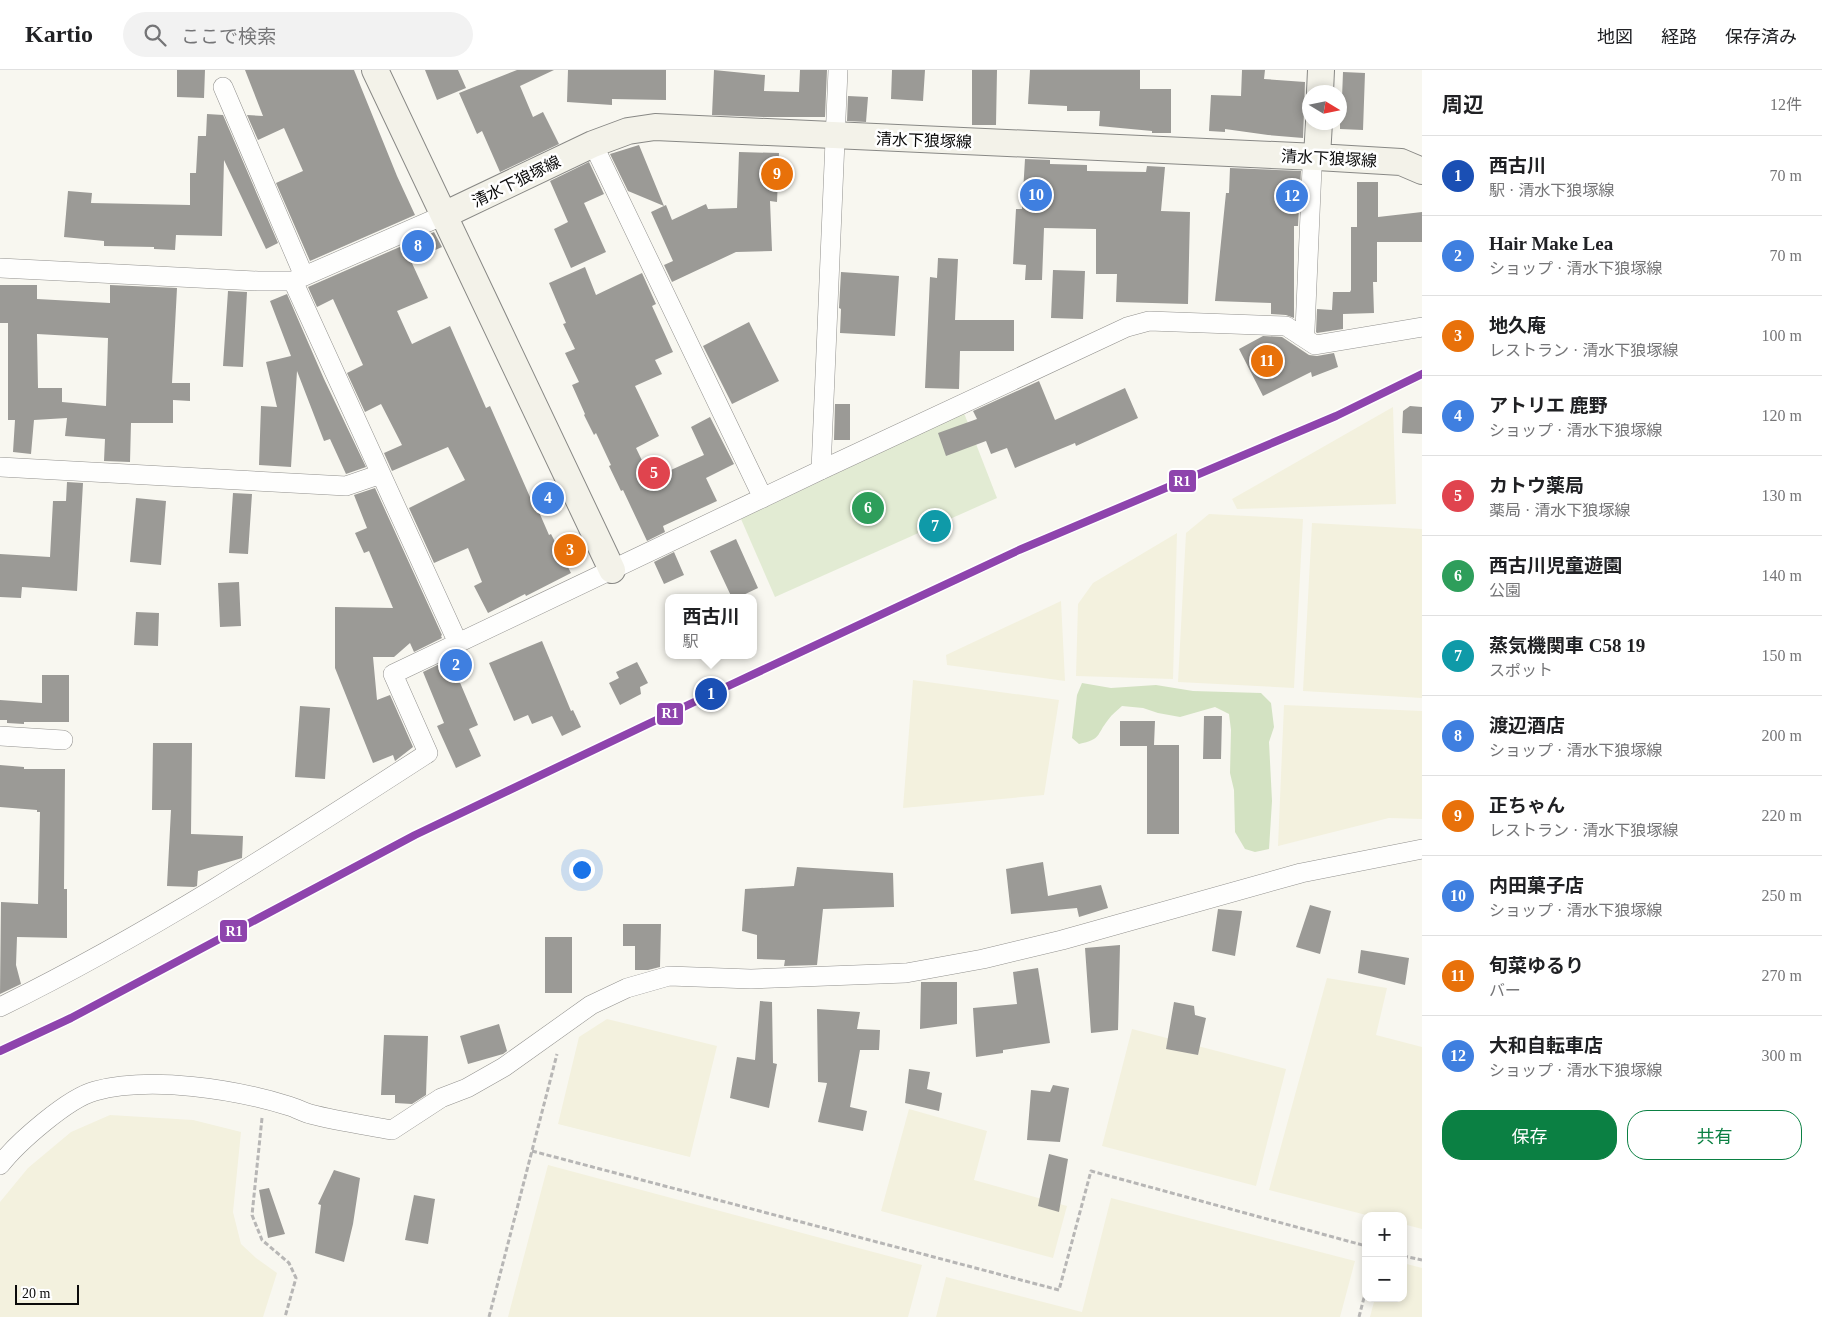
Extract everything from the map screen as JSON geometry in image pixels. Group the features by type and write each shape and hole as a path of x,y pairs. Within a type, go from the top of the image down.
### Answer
{"main road":[{"path":"375,70 612,570"},
{"path":"1320,85 1321,70"},
{"name":"清水下狼塚線","path":"444,216 593,144 628,131 655,127 1317,157 1401,162 1422,171"},
{"path":"1317,157 1319,130"}],"street":[{"path":"821,470 838,70"},
{"path":"223,87 298,279 381,474 458,643"},
{"path":"593,144 763,498"},
{"path":"1301,336 1305,330 1312,168 1317,157"},
{"path":"0,268 258,281 298,279 444,216"},
{"path":"0,1007 43,986 166,918 428,752 393,674 821,470 1127,327 1149,321 1286,326 1315,346 1422,327"},
{"path":"0,467 346,486 381,474"},
{"path":"0,736 63,740"},
{"path":"0,1165 32,1132 65,1107 93,1091 133,1084 182,1086 244,1095 310,1114 392,1130 441,1098 467,1088 504,1067 591,1005 627,988 669,976 751,979 906,973 983,959 1062,940 1301,873 1422,848"}],"path":[{"path":"489,1317 565,1022"},
{"path":"264,1100 252,1215 262,1240 289,1263 296,1278 285,1317"},
{"path":"532,1151 1059,1290 1091,1172 1362,1245"},
{"path":"1407,1257 1422,1260"},
{"path":"1359,1317 1363,1302"}],"shaded area":[{"path":"1393,407 1396,504 1237,509 1232,499"},
{"path":"1209,514 1303,519 1294,688 1178,682 1186,533"},
{"path":"1312,523 1422,529 1422,698 1303,691"},
{"path":"1177,533 1173,679 1076,676 1078,604 1093,583"},
{"path":"1061,601 1065,681 947,665 946,655"},
{"path":"913,680 1059,700 1044,795 903,808"},
{"path":"1284,705 1422,711 1422,819 1389,818 1278,846"},
{"path":"1327,978 1387,988 1376,1035 1422,1047 1422,1229 1407,1225 1407,1212 1362,1212 1362,1214 1269,1190"},
{"path":"607,1019 717,1046 690,1157 558,1124 579,1037"},
{"path":"1132,1029 1286,1069 1256,1186 1102,1146"},
{"path":"909,1109 987,1131 974,1180 1067,1206 1053,1258 881,1211"},
{"path":"110,1115 193,1120 241,1132 233,1212 241,1244 277,1273 263,1317 0,1317 0,1202 28,1168 71,1132"},
{"path":"548,1165 922,1265 908,1317 508,1317"},
{"path":"1111,1198 1355,1261 1340,1317 936,1317 946,1277 1082,1312"},
{"path":"1407,1264 1422,1268 1422,1317 1370,1317 1374,1302 1407,1302"}],"green space":[{"path":"964,413 997,498 775,597 741,519"},
{"path":"1082,683 1111,688 1156,685 1193,691 1261,693 1271,703 1274,727 1269,742 1272,801 1269,849 1255,852 1245,849 1235,832 1234,790 1230,773 1231,730 1229,714 1215,707 1180,717 1143,708 1122,706 1104,725 1098,736 1079,744 1072,738 1077,695"}],"building":[{"path":"177,70 205,70 204,98 177,97"},
{"path":"245,70 354,70 415,215 310,261 276,183 303,171 284,128 258,140 247,115 263,116"},
{"path":"425,70 458,70 466,88 437,100"},
{"path":"517,70 554,70 520,86 533,117 543,112 559,144 500,172 482,131 477,134 459,93"},
{"path":"568,70 666,70 666,100 612,99 612,105 567,102"},
{"path":"714,70 765,75 764,91 799,92 800,70 827,70 825,117 712,115"},
{"path":"892,70 925,70 923,101 891,99"},
{"path":"972,70 997,70 996,125 972,125"},
{"path":"1030,70 1140,70 1140,89 1171,89 1171,133 1152,133 1152,131 1099,126 1100,111 1067,111 1067,106 1028,104"},
{"path":"1242,70 1265,70 1264,79 1305,82 1305,85 1302,85 1303,138 1225,129 1225,132 1209,131 1211,95 1241,96"},
{"path":"1343,72 1365,73 1363,130 1347,129 1347,85 1342,85"},
{"path":"848,96 868,97 866,122 847,121"},
{"path":"207,114 223,115 278,243 266,249 224,160 222,236 176,235 175,250 154,249 154,247 104,246 104,241 64,237 68,191 92,193 91,203 190,205 190,173 196,173 198,136 206,136"},
{"path":"639,145 664,206 628,191 610,154"},
{"path":"739,152 779,153 777,202 770,201 772,251 736,252 672,282 664,265 673,261 651,212 666,205 672,220 706,204 708,209 737,208"},
{"path":"1025,159 1050,160 1050,164 1087,165 1087,171 1146,172 1147,166 1165,167 1161,211 1190,212 1188,304 1116,302 1117,274 1096,274 1096,229 1044,228 1042,280 1025,280 1026,265 1013,264 1016,209 1022,209"},
{"path":"589,162 604,194 584,203 606,252 571,268 554,229 568,222 550,181"},
{"path":"1230,168 1301,171 1298,226 1294,226 1294,318 1286,315 1271,314 1271,303 1215,301 1226,193 1229,193"},
{"path":"1357,182 1378,182 1378,217 1422,212 1422,242 1377,242 1377,282 1373,282 1374,313 1343,314 1343,329 1317,333 1317,309 1332,310 1333,292 1350,292 1351,290 1351,227 1357,227"},
{"path":"434,232 442,247 411,261 428,298 397,311 412,344 450,326 486,408 490,406 537,513 539,512 549,535 551,534 571,573 488,613 474,586 482,582 468,548 434,563 409,508 465,480 448,447 392,471 384,453 402,445 381,404 365,412 347,373 363,365 333,299 317,307 308,287"},
{"path":"938,258 958,259 955,320 1014,320 1014,351 960,351 959,389 925,388 930,277 937,278"},
{"path":"585,267 596,295 642,273 656,304 652,306 673,352 655,360 662,374 635,386 659,436 636,448 651,479 704,455 691,427 710,417 734,464 706,478 717,501 663,526 665,532 647,541 623,490 621,491 609,466 611,465 596,433 594,435 584,415 572,385 579,382 565,353 575,349 563,324 566,323 549,283"},
{"path":"1053,270 1085,271 1083,319 1051,318"},
{"path":"841,272 899,276 895,336 840,333"},
{"path":"0,285 37,285 37,299 110,303 110,285 177,288 172,383 190,383 190,401 173,400 173,423 131,423 130,462 104,461 105,439 65,436 67,418 34,420 31,454 13,452 15,420 8,420 8,323 0,323","holes":["37,334 108,338 106,406 62,402 62,388 38,388"]},
{"path":"228,291 247,292 243,367 223,366"},
{"path":"287,294 324,379 366,467 346,474 330,439 324,441 297,371 291,467 259,465 261,406 277,407 266,362 291,356 270,301"},
{"path":"749,322 779,381 732,404 703,346"},
{"path":"1263,336 1282,337 1309,355 1317,356 1334,353 1338,367 1312,377 1311,372 1263,396 1239,349"},
{"path":"1039,381 1055,420 1125,388 1138,418 1076,446 1075,443 1015,468 1007,448 991,454 986,441 946,456 938,433 977,419 973,411"},
{"path":"835,404 850,404 850,440 834,440"},
{"path":"1410,406 1422,407 1422,434 1402,433 1403,411"},
{"path":"67,482 83,483 77,591 22,587 21,598 0,597 0,554 50,557 53,501 66,501"},
{"path":"375,488 442,638 414,652 410,643 394,657 373,657 377,700 390,695 413,747 395,761 393,755 373,763 335,668 335,607 393,608 369,551 364,553 355,533 367,528 354,495"},
{"path":"233,493 252,494 248,554 229,553"},
{"path":"136,498 166,501 161,565 130,562"},
{"path":"736,539 758,588 745,594 730,594 710,551"},
{"path":"674,552 684,575 664,584 654,562"},
{"path":"239,582 241,626 220,627 218,583"},
{"path":"136,612 159,613 158,646 134,645"},
{"path":"542,641 571,711 573,710 581,727 562,736 552,716 532,724 528,715 514,721 489,663"},
{"path":"450,659 478,725 469,729 481,756 456,768 437,726 444,723 423,672"},
{"path":"637,662 648,683 640,687 641,694 620,705 609,683 619,678 616,672"},
{"path":"42,675 69,675 69,722 24,722 24,724 7,723 7,720 0,720 0,700 42,703"},
{"path":"300,706 330,708 325,779 295,777"},
{"path":"1204,716 1222,716 1221,759 1203,759"},
{"path":"1120,721 1155,721 1154,745 1179,745 1179,834 1147,834 1147,746 1120,746"},
{"path":"153,743 192,743 191,834 243,836 242,858 198,871 197,886 194,887 167,886 171,810 152,810"},
{"path":"0,765 24,767 24,769 65,769 64,889 67,889 67,938 17,937 16,965 21,984 0,994 1,902 38,904 40,812 37,812 37,810 0,807"},
{"path":"1043,862 1048,896 1101,885 1108,908 1079,917 1077,908 1011,914 1006,869"},
{"path":"797,867 893,873 894,907 823,909 817,965 784,966 785,960 757,959 757,935 742,931 745,889 794,886"},
{"path":"1310,905 1331,911 1320,954 1296,947"},
{"path":"1218,909 1242,911 1235,956 1212,951"},
{"path":"623,924 661,924 660,967 648,970 635,970 635,946 623,946"},
{"path":"545,937 572,937 572,993 545,993"},
{"path":"1120,945 1118,1030 1091,1033 1085,948"},
{"path":"1361,950 1409,958 1405,985 1358,973"},
{"path":"1038,968 1050,1043 1003,1050 1003,1053 976,1057 973,1008 1017,1004 1013,972"},
{"path":"921,982 957,982 957,1024 920,1029"},
{"path":"760,1001 772,1002 773,1063 777,1064 769,1108 730,1098 737,1057 755,1060"},
{"path":"1174,1002 1194,1006 1195,1015 1206,1018 1198,1055 1166,1049"},
{"path":"817,1009 860,1012 857,1029 880,1030 879,1050 860,1050 850,1107 867,1111 863,1131 818,1122 827,1083 818,1082"},
{"path":"499,1024 507,1051 503,1054 468,1064 460,1036"},
{"path":"384,1035 428,1036 426,1095 412,1104 395,1103 395,1095 381,1095"},
{"path":"909,1069 930,1072 927,1089 942,1093 939,1111 905,1103"},
{"path":"1053,1085 1069,1088 1060,1142 1027,1140 1031,1090 1050,1092"},
{"path":"1049,1154 1068,1159 1059,1212 1038,1206"},
{"path":"334,1170 360,1178 353,1224 344,1262 315,1253 321,1205 318,1204"},
{"path":"269,1188 285,1234 268,1238 259,1190"},
{"path":"414,1195 435,1199 428,1244 405,1240"}],"transit line":[{"name":"R1","path":"0,1051 71,1018 415,835 711,694 1019,550 1336,416 1422,374"}],"place":[{"name":"正ちゃん","path":"777,174"},
{"name":"内田菓子店","path":"1036,195"},
{"name":"大和自転車店","path":"1292,196"},
{"name":"渡辺酒店","path":"418,246"},
{"name":"旬菜ゆるり","path":"1267,361"},
{"name":"カトウ薬局","path":"654,473"},
{"name":"アトリエ 鹿野","path":"548,498"},
{"name":"西古川児童遊園","path":"868,508"},
{"name":"蒸気機関車 C58 19","path":"935,526"},
{"name":"地久庵","path":"570,550"},
{"name":"Hair Make Lea","path":"456,665"},
{"name":"西古川","path":"711,694"}]}
